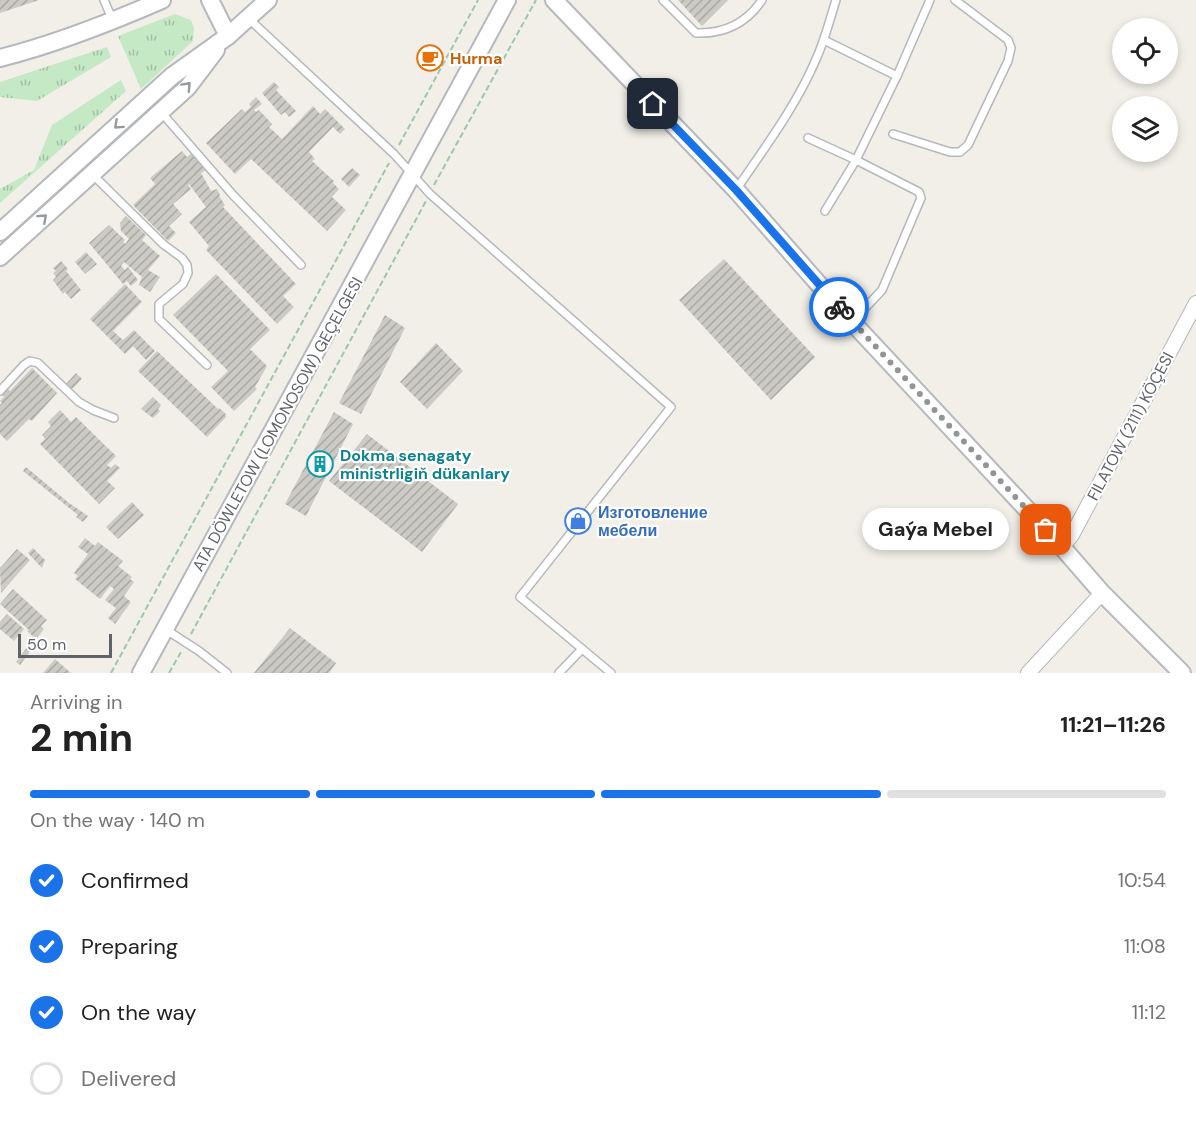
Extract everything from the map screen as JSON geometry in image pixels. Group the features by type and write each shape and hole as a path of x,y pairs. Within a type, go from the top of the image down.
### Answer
{"street":[{"path":"0,58 39,48 162,0"},
{"path":"210,0 228,36"},
{"path":"0,232 172,76 228,36 268,0"},
{"name":"ATA DÖWLETOW (LOMONOSOW) GEÇELGESI","path":"141,673 507,0"},
{"path":"554,0 736,190 852,322 1102,593 1182,673"},
{"path":"0,257 188,87 228,36"},
{"name":"FILATOW (2111) KÖÇESI","path":"1062,547 1072,535 1196,303"},
{"path":"1028,673 1102,593"}],"lane":[{"path":"104,0 113,21"},
{"path":"663,0 696,33 713,34 732,27 752,15 762,0"},
{"path":"736,190 793,104 817,58 836,0"},
{"path":"825,211 856,160 897,76 930,0"},
{"path":"893,134 950,152 960,152 968,145 1008,60 1011,48 1008,40 955,0"},
{"path":"249,19 394,154 430,194 671,407 520,597 611,673"},
{"path":"824,40 897,76"},
{"path":"161,112 233,195 301,265"},
{"path":"808,138 919,192 921,198 882,290 852,322"},
{"path":"92,174 187,265 188,273 183,284 159,304 159,319 207,365"},
{"path":"0,391 30,361 38,363 80,402 114,418"},
{"path":"165,629 227,673"},
{"path":"559,673 582,649"}],"path":[{"path":"111,673 478,0"},
{"path":"169,673 536,0"}],"green space":[{"path":"175,14 191,20 194,28 193,41 141,89 118,36"},
{"path":"107,47 111,57 37,101 0,97 0,82"},
{"path":"121,80 126,91 0,203 0,189 34,170 52,125"}],"building":[{"path":"0,0 39,0 0,13"},
{"path":"678,0 728,0 702,26"},
{"path":"274,82 279,87 276,90 296,111 289,117 285,112 281,115 262,93"},
{"path":"256,97 262,104 254,110 256,112 259,110 272,124 269,127 282,139 313,106 320,114 325,109 345,129 340,134 333,127 309,152 315,159 312,161 334,181 333,183 339,189 332,197 346,210 327,231 251,159 235,174 206,143 242,109 245,112 251,107 249,104"},
{"path":"182,151 187,157 192,153 206,170 201,173 211,191 217,189 225,205 223,207 296,284 283,296 294,307 277,324 206,250 209,246 189,222 206,207 189,184 191,189 173,204 182,214 169,226 176,233 168,241 133,205 155,184 150,178"},
{"path":"352,168 360,175 349,187 341,179"},
{"path":"126,216 146,235 142,240 160,256 148,270 160,277 150,292 139,285 142,277 124,262 121,266 125,270 128,267 138,280 131,286 127,281 123,284 89,243 109,225 125,240 123,242 125,244 129,239 121,231 120,223"},
{"path":"86,252 97,264 85,274 75,262"},
{"path":"724,259 815,357 771,400 679,300"},
{"path":"61,261 81,290 71,299 65,292 63,294 53,280 56,277 53,273 56,271 53,268"},
{"path":"216,274 270,330 250,349 267,366 255,387 257,389 234,411 211,387 228,371 173,315"},
{"path":"125,284 142,302 113,331 123,340 134,330 155,351 146,360 133,346 125,354 90,319"},
{"name":"Dokma senagaty ministrligiň dükanlary","path":"385,315 405,328 361,414 339,403"},
{"path":"436,343 463,371 427,409 400,382"},
{"path":"157,351 225,413 226,417 207,437 138,371"},
{"path":"32,368 57,393 32,421 29,419 7,441 0,434 0,405 2,403 0,401 4,397 2,395 8,389 10,391"},
{"path":"76,373 82,379 72,389 66,384"},
{"path":"153,397 161,405 158,409 160,411 153,418 141,409"},
{"path":"60,410 71,422 76,417 116,456 107,465 111,468 115,464 120,468 107,481 115,488 99,504 40,444 45,439 42,435 51,426 48,422"},
{"name":"Dokma senagaty ministrligiň dükanlary","path":"334,412 353,424 306,516 285,504"},
{"path":"367,434 458,504 422,552 329,481"},
{"path":"26,467 88,516 83,522 76,517 78,515 23,471"},
{"path":"132,502 144,515 118,539 106,527"},
{"path":"85,538 95,546 98,542 123,561 118,566 132,577 130,579 134,582 124,596 131,602 115,624 108,618 116,608 105,600 114,589 110,586 100,599 75,579 78,576 74,573 88,554 78,547"},
{"path":"33,548 45,560 42,568 28,553"},
{"path":"17,549 30,560 1,593 0,568"},
{"path":"13,589 47,620 41,626 44,629 36,639 0,604"},
{"path":"7,614 24,629 14,641 0,629 0,622"},
{"path":"290,628 336,663 329,673 254,673"},
{"path":"28,646 32,649 20,665 16,662"},
{"path":"55,659 71,673 43,673"}],"way so far":[{"path":"839,307 1046,530"}],"place":[{"name":"Hurma","path":"430,58"},
{"name":"Dokma senagaty ministrligiň dükanlary","path":"320,464"},
{"name":"Изготовление мебели","path":"578,521"},
{"name":"Gaýa Mebel","path":"1046,530"}],"route":[{"path":"653,104 736,190 839,307"}]}
